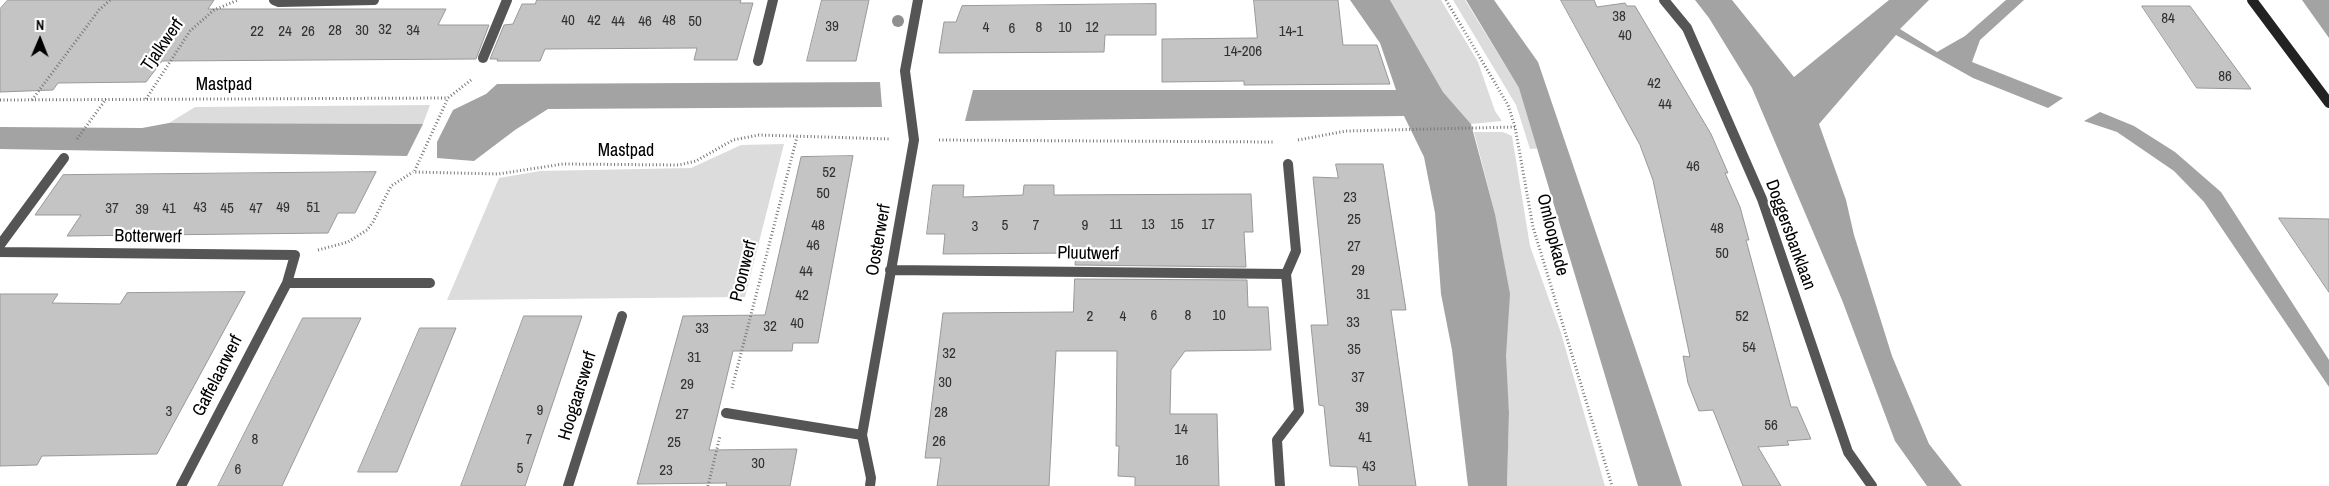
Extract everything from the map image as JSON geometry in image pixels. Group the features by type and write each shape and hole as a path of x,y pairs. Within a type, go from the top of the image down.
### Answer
{"main road":[{"path":"2252,0 2329,103"}],"street":[{"path":"274,0 279,2 374,0"},
{"path":"483,58 507,0"},
{"path":"758,60 773,0"},
{"name":"Oosterwerf","path":"870,486 862,435 914,140 905,71 918,0"},
{"name":"Doggersbanklaan","path":"1664,0 1687,28 1762,199 1848,452 1872,486"},
{"path":"0,246 64,158"},
{"path":"1280,486 1277,440 1299,411 1286,274 1296,251 1288,164"},
{"name":"Botterwerf","path":"0,252 295,255"},
{"name":"Gaffelaarwerf","path":"181,486 287,283 295,255"},
{"name":"Pluutwerf","path":"890,270 1286,274"},
{"path":"287,283 430,283"},
{"name":"Hoogaarswerf","path":"568,486 622,316"},
{"path":"726,414 862,435"}],"path":[{"path":"32,100 99,10 110,0"},
{"name":"Tjalkwerf","path":"146,99 190,31 214,10 238,0"},
{"name":"Omloopkade","path":"1446,0 1508,105 1515,127 1533,227 1612,486"},
{"path":"295,255 336,246 356,237 372,224 384,197 396,180 414,172 448,98 468,84 483,58"},
{"name":"Mastpad","path":"0,100 448,98"},
{"path":"90,120 106,99"},
{"path":"1297,141 1346,131 1406,128 1515,127"},
{"name":"Mastpad","path":"414,172 498,174 563,164 679,165 696,161 733,140 759,135 914,140 1277,142"},
{"name":"Poonwerf","path":"708,486 797,137"}],"shaded area":[{"path":"1350,0 1390,0 1443,92 1471,124 1495,214 1510,294 1506,356 1509,413 1507,486 1468,486 1452,350 1441,294 1435,213 1424,157 1404,116 965,121 973,90 1396,90 1380,43"},
{"path":"1390,0 1441,0 1478,62 1495,111 1502,121 1471,124 1443,92"},
{"path":"1453,0 1465,0 1519,88 1544,148 1530,149 1516,105"},
{"path":"1466,0 1494,0 1538,62 1682,486 1638,486 1519,88"},
{"path":"1695,0 1732,0 1794,77 1889,0 1929,0 1900,29 1937,52 1965,36 2006,0 2024,0 1980,40 1972,62 2063,98 2048,108 1973,78 1896,35 1819,124 1846,200 1854,235 1892,356 1929,444 1962,486 1927,486 1895,441 1842,300 1752,88 1709,18"},
{"path":"2302,0 2329,0 2329,38"},
{"path":"880,82 882,107 548,109 515,130 474,161 437,158 437,142 453,110 486,94 497,84"},
{"path":"430,105 423,124 169,123 195,107"},
{"path":"2100,112 2134,126 2175,152 2221,192 2329,360 2329,387 2204,202 2174,171 2117,132 2084,121"},
{"path":"169,123 423,124 407,156 0,149 0,127 142,128"},
{"path":"1474,132 1503,132 1512,136 1530,246 1561,333 1605,486 1507,486 1509,413 1495,214"},
{"path":"784,144 745,297 447,300 499,178 540,171 691,168 741,145"}],"building":[{"path":"8,0 214,0 208,9 446,9 438,25 489,25 476,59 162,61 146,82 58,83 53,90 0,92 0,9"},
{"path":"537,0 741,0 740,3 753,3 737,60 694,60 697,48 545,49 540,61 497,61 498,59 490,59 504,25 513,24 522,4 535,4"},
{"path":"822,0 869,0 856,61 807,61"},
{"path":"1254,0 1338,0 1343,45 1377,45 1390,84 1244,85 1244,81 1162,82 1162,39 1257,38"},
{"path":"1561,0 1594,0 1597,7 1625,3 1627,6 1635,6 1711,134 1740,207 1749,240 1746,240 1791,407 1797,407 1811,439 1787,441 1789,445 1758,447 1781,486 1743,486 1713,410 1699,411 1688,383 1683,356 1690,357 1653,180 1640,145"},
{"path":"1156,4 1156,35 1105,35 1104,52 939,53 944,22 956,22 962,6"},
{"path":"2142,6 2190,6 2251,89 2197,88"},
{"path":"853,156 818,343 793,343 792,351 733,351 709,450 797,449 790,486 726,486 727,483 637,484 683,316 765,315 801,157"},
{"path":"1336,164 1383,164 1406,310 1391,310 1416,486 1359,486 1357,467 1330,466 1324,406 1319,405 1311,325 1328,325 1313,177 1338,178"},
{"path":"376,172 355,213 338,213 328,233 67,236 81,215 35,215 63,175"},
{"path":"933,185 964,185 963,197 1023,195 1024,185 1054,185 1054,195 1251,194 1253,232 1244,232 1246,267 1075,265 1076,253 943,254 945,234 927,234"},
{"path":"2279,218 2329,219 2329,292"},
{"path":"1075,279 1247,280 1248,307 1268,307 1271,350 1185,351 1171,370 1170,414 1217,414 1219,486 1135,486 1135,477 1118,476 1119,446 1116,446 1117,351 1056,351 1049,486 937,486 941,458 925,458 943,313 1073,312"},
{"path":"245,292 157,454 42,456 37,465 0,466 0,294 58,294 52,303 120,304 127,293"},
{"path":"524,316 582,316 525,486 461,486"},
{"path":"303,318 361,318 282,486 218,486"},
{"path":"420,328 456,328 397,472 358,472"}]}
